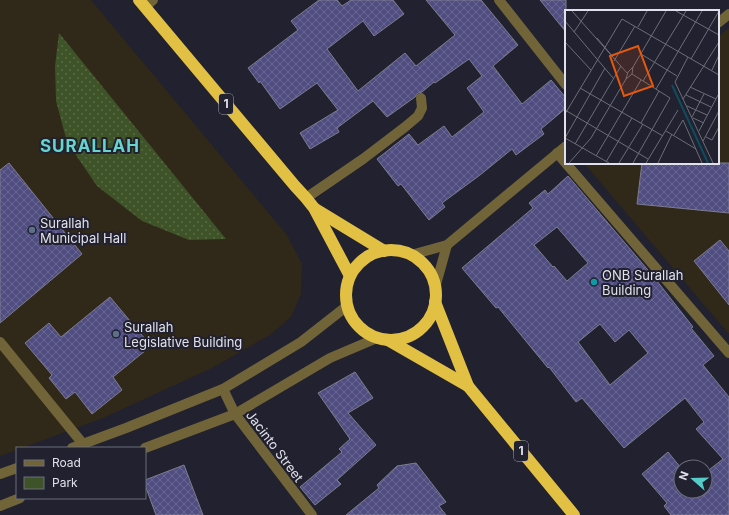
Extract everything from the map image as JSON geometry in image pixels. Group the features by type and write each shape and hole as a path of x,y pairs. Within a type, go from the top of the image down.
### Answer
{"highway":[{"name":"1","path":"146,2 314,208 350,276"},
{"name":"1","path":"314,208 384,251"},
{"name":"1","path":"382,339 400,339 413,334 424,326 431,315 435,302 435,288 431,274 423,263 411,255 398,250 384,251 370,255 358,264 350,276 346,291 347,306 353,320 364,331 382,339 468,386"},
{"name":"1","path":"435,302 468,386 574,515"}],"street":[{"path":"499,0 565,84"},
{"path":"719,22 729,14"},
{"path":"306,198 405,128 418,116 422,108 421,98"},
{"path":"411,255 447,245 565,147"},
{"path":"558,153 565,161"},
{"path":"567,164 729,353"},
{"path":"435,288 447,245"},
{"path":"0,342 84,446 223,389 301,342 347,306"},
{"path":"146,448 235,414 330,358 382,339"},
{"name":"Jacinto Street","path":"223,389 235,414 312,515"},
{"path":"0,474 16,468"},
{"path":"0,506 18,499"}],"shaded area":[{"path":"0,0 91,0 287,235 302,264 301,294 291,317 270,335 212,368 103,418 25,447 16,447 16,450 0,456"},
{"path":"729,28 729,334 585,164 719,164 719,36"}],"green space":[{"path":"59,33 226,239 189,240 142,221 97,186 67,142 56,101 55,66"}],"building":[{"path":"319,0 337,0 342,6 351,0 393,0 404,14 374,36 363,21 327,49 358,91 405,53 416,66 455,35 426,0 481,0 518,45 493,66 522,104 551,80 565,97 565,109 541,129 544,134 516,155 512,149 442,203 445,207 429,220 401,184 398,186 377,159 409,134 418,145 444,126 452,137 484,112 467,88 482,76 469,59 435,83 434,82 422,92 418,93 415,97 387,117 373,101 337,128 339,132 310,149 300,133 338,110 317,83 280,109 260,81 259,83 248,68 298,30 291,21"},
{"path":"540,0 566,0 565,31"},
{"name":"Surallah Municipal Hall","path":"9,163 82,254 0,323 0,170"},
{"path":"729,163 729,213 637,204 642,164"},
{"path":"568,176 653,276 693,327 691,328 714,356 703,365 729,397 729,515 671,515 664,506 667,503 642,474 668,452 674,459 673,499 713,499 713,467 723,459 696,429 704,422 685,398 624,448 582,398 576,402 549,367 548,368 498,307 496,308 462,268 533,208 529,203 545,190 548,194","holes":["557,227 588,263 567,281 534,245","600,324 615,342 629,330 648,353 610,385 578,342"]},
{"path":"720,240 729,251 729,305 694,261"},
{"path":"110,297 151,346 113,377 122,390 92,414 75,392 66,399 49,378 52,375 25,343 49,323 61,337"},
{"path":"355,372 373,398 348,413 376,445 337,480 341,484 315,505 300,487 342,452 339,449 350,439 318,393"},
{"path":"416,463 446,502 439,506 446,515 346,515 379,488 377,485 397,466"},
{"path":"184,465 203,515 156,515 146,488 146,480"}],"place":[{"name":"Surallah Municipal Hall","path":"32,230"},
{"name":"ONB Surallah Building","path":"594,282"},
{"name":"Surallah Legislative Building","path":"116,334"}],"district":[{"name":"SURALLAH","path":"90,146"}]}
